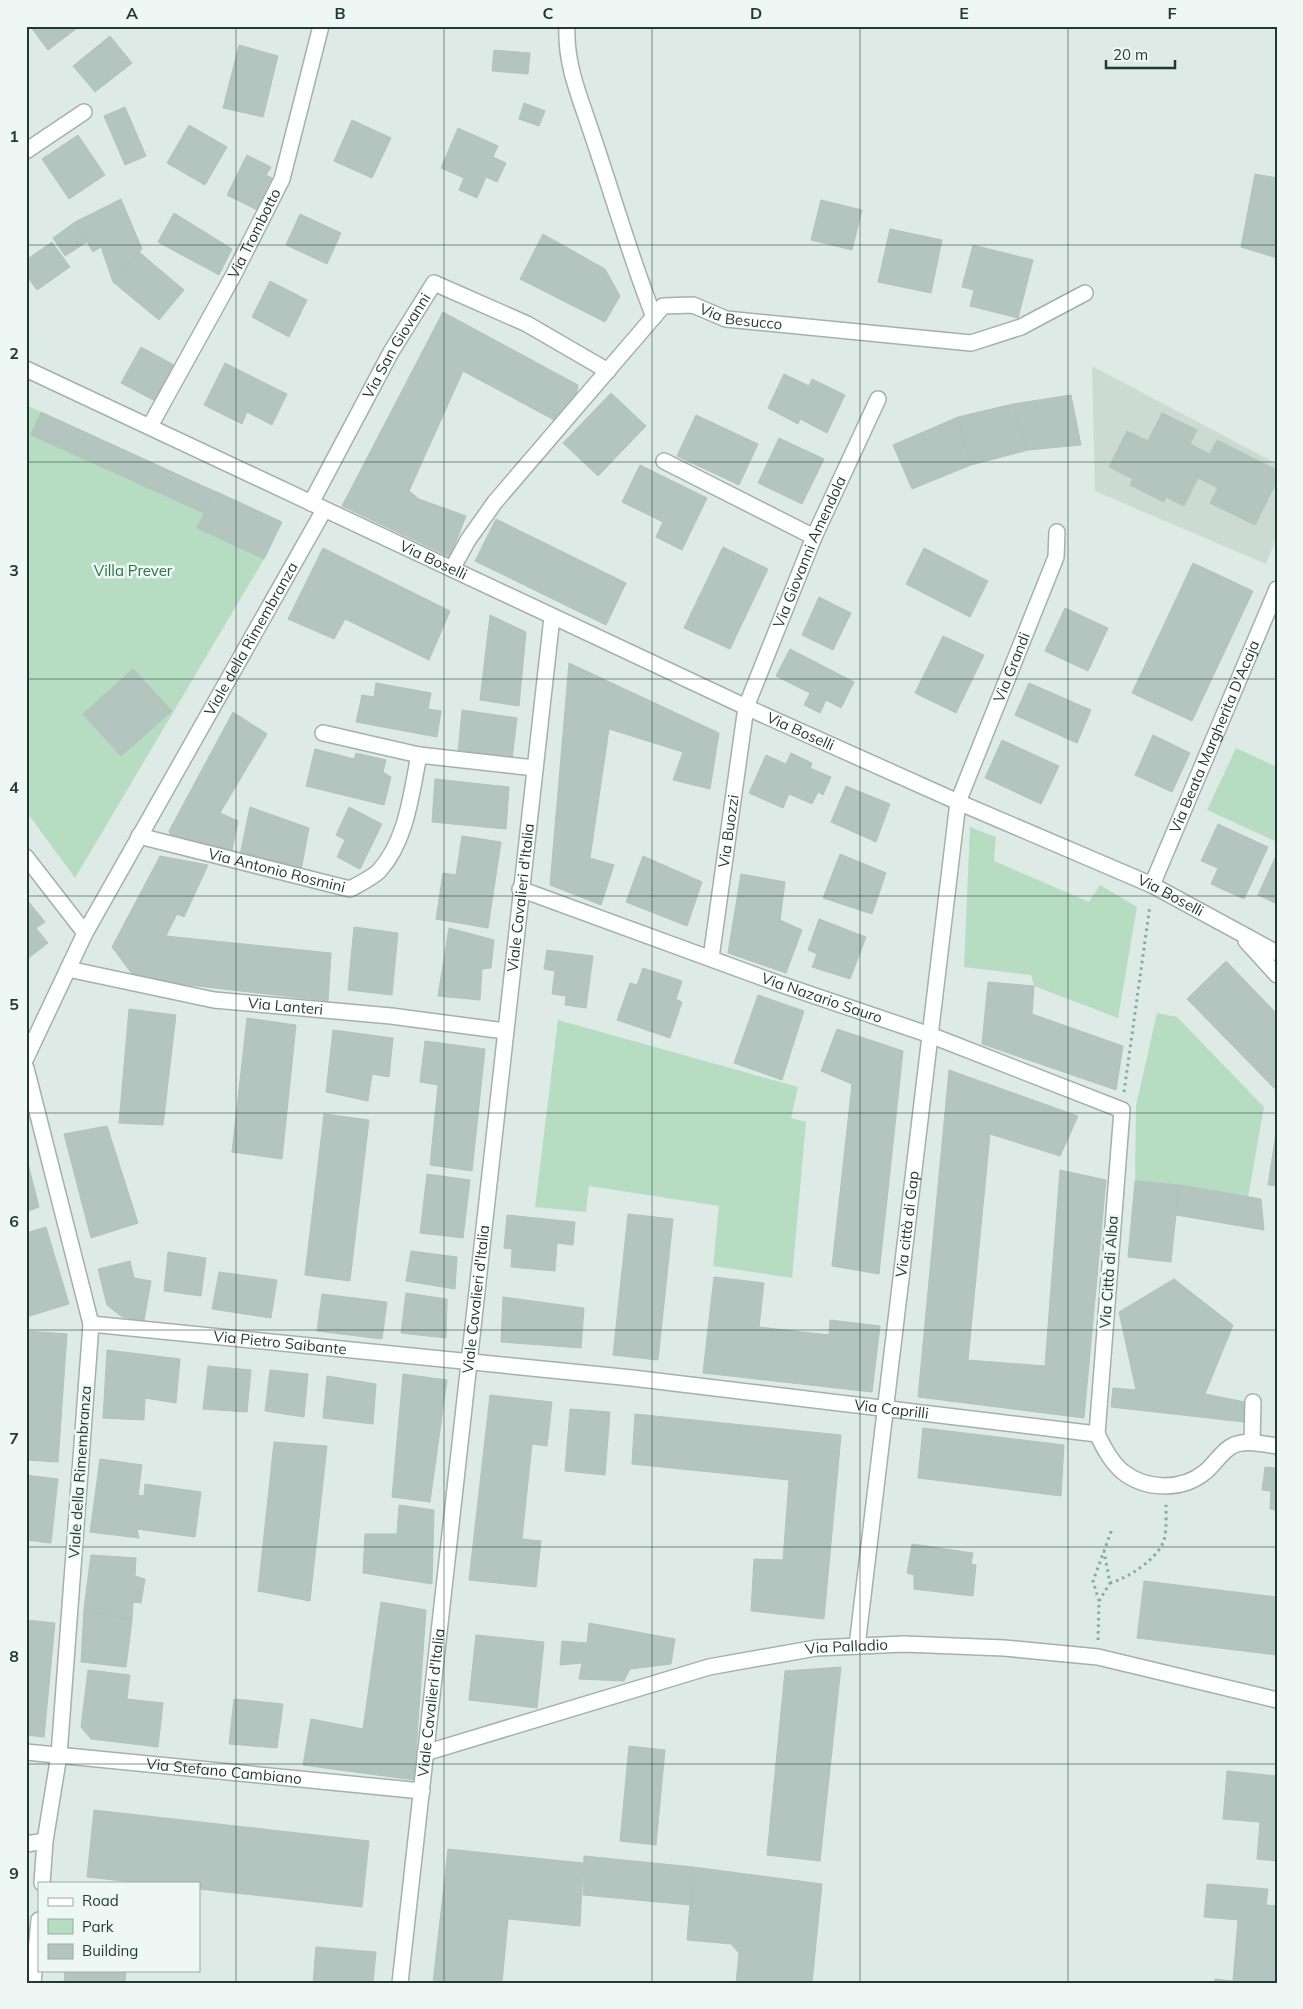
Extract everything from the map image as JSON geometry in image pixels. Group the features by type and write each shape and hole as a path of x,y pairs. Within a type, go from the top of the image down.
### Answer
{"street":[{"name":"Via Trombotto","path":"150,426 233,276 282,179 320,26"},
{"path":"567,26 569,65 614,207 654,317"},
{"path":"26,151 84,112"},
{"name":"Via San Giovanni","path":"318,506 390,352 434,283 527,324 608,371"},
{"name":"Via Besucco","path":"452,569 468,540 495,502 663,306 693,305 726,319 972,343 1021,327 1085,293"},
{"path":"26,369 318,506"},
{"name":"Via Giovanni Amendola","path":"746,707 814,537 878,399"},
{"path":"664,461 814,537"},
{"name":"Via Boselli","path":"318,506 746,707 958,802 1152,884 1277,954"},
{"name":"Viale della Rimembranza","path":"26,1058 85,933 318,506"},
{"name":"Via Grandi","path":"958,802 1056,557 1057,532"},
{"name":"Via Beata Margherita D'Acaja","path":"1152,884 1277,589"},
{"name":"Viale Cavalieri d'Italia","path":"400,1983 520,889 552,617"},
{"name":"Via Buozzi","path":"711,958 746,707"},
{"path":"324,733 419,755 535,768"},
{"name":"Via Antonio Rosmini","path":"139,836 350,889 378,872 396,846 404,822 419,755"},
{"name":"Via città di Gap","path":"858,1646 958,802"},
{"path":"26,857 85,933"},
{"name":"Via Nazario Sauro","path":"520,889 711,958 777,984 930,1035 1122,1110"},
{"path":"1236,931 1277,975"},
{"name":"Via Lanteri","path":"68,969 214,1000 391,1016 505,1031"},
{"name":"Viale della Rimembranza","path":"26,1068 91,1324 58,1755 45,1841 42,1882"},
{"name":"Via Città di Alba","path":"1097,1434 1122,1110"},
{"name":"Via Pietro Saibante","path":"91,1324 469,1361"},
{"name":"Via Caprilli","path":"469,1361 632,1378 1097,1434"},
{"path":"1252,1442 1253,1402"},
{"path":"1097,1434 1128,1483 1140,1482 1166,1486 1185,1484 1204,1473 1232,1445 1252,1442 1277,1446"},
{"name":"Via Palladio","path":"425,1753 709,1667 816,1648 904,1644 994,1648 1098,1657 1277,1700"},
{"name":"Via Stefano Cambiano","path":"26,1752 422,1791"},
{"path":"26,1844 45,1841"},
{"path":"33,1983 38,1932"}],"path":[{"path":"1122,1110 1152,884"},
{"path":"1099,1601 1110,1583 1120,1580 1135,1570 1160,1549 1164,1539 1167,1496"},
{"path":"1098,1657 1099,1601 1093,1581 1112,1529"},
{"path":"1104,1552 1110,1583"}],"shaded area":[{"path":"1092,366 1277,464 1277,536 1266,564 1095,491"}],"green space":[{"name":"Villa Prever","path":"26,405 282,522 264,559 75,878 26,811"},
{"path":"1236,748 1277,767 1277,842 1207,810"},
{"path":"970,827 996,837 994,861 1089,902 1100,885 1137,907 1118,1018 1034,986 1031,975 964,967"},
{"path":"1157,1013 1177,1017 1264,1107 1248,1197 1135,1181 1136,1106"},
{"path":"558,1020 798,1087 791,1118 806,1122 792,1278 713,1266 719,1206 589,1186 586,1212 535,1207"}],"building":[{"path":"30,26 80,26 48,50"},
{"path":"110,36 132,63 95,92 73,66"},
{"path":"239,45 278,56 263,117 223,108"},
{"path":"494,50 530,53 528,74 492,71"},
{"path":"524,103 545,111 539,126 519,119"},
{"path":"125,107 146,156 125,165 104,116"},
{"path":"352,120 391,138 372,178 334,161"},
{"path":"189,125 227,147 205,185 167,163"},
{"path":"458,128 498,146 493,157 506,163 497,182 486,177 477,198 459,190 464,178 441,168"},
{"path":"78,135 105,175 69,199 42,159"},
{"path":"247,155 271,167 266,175 272,178 265,192 270,195 261,212 227,195"},
{"path":"1255,174 1277,178 1277,258 1241,247"},
{"path":"121,199 142,249 113,282 101,247 93,252 75,222"},
{"path":"821,200 862,210 852,250 811,240"},
{"path":"174,213 232,249 219,275 158,242"},
{"path":"300,214 341,233 327,264 286,245"},
{"path":"75,222 87,242 65,256 53,238"},
{"path":"890,229 942,240 931,293 878,282"},
{"path":"543,234 605,269 620,296 605,322 520,279"},
{"path":"52,242 70,267 37,290 26,275 26,260"},
{"path":"973,245 1033,260 1018,318 970,306 974,290 962,287"},
{"path":"139,252 184,290 159,320 113,282"},
{"path":"270,281 307,300 289,337 252,317"},
{"path":"443,312 578,385 574,407 556,421 463,371 409,491 419,499 466,516 450,557 342,506"},
{"path":"141,347 174,365 155,401 121,383"},
{"path":"225,363 287,394 272,425 247,412 242,424 204,405"},
{"path":"784,374 809,386 812,379 845,395 827,433 800,419 798,424 768,408"},
{"path":"611,393 646,426 598,476 563,443"},
{"path":"1071,395 1081,445 1028,450 1013,404"},
{"path":"1013,404 1028,450 971,465 958,417"},
{"path":"41,412 214,491 204,513 31,435"},
{"path":"1162,413 1197,430 1190,444 1210,454 1217,440 1277,470 1277,481 1255,525 1210,503 1218,488 1198,478 1184,506 1166,497 1164,502 1130,485 1133,479 1109,467 1127,431 1148,441"},
{"path":"696,415 758,444 739,485 677,456"},
{"path":"958,417 971,465 912,489 893,445"},
{"path":"779,438 824,459 802,504 758,483"},
{"path":"640,465 707,498 682,550 656,537 663,522 622,502"},
{"path":"215,491 282,522 264,559 197,528"},
{"path":"496,519 626,583 606,625 475,561"},
{"path":"723,547 768,569 730,649 684,628"},
{"path":"323,548 450,611 429,660 345,619 334,639 288,619"},
{"path":"924,548 988,581 970,617 906,584"},
{"path":"1193,563 1253,591 1192,721 1132,693"},
{"path":"819,597 851,613 833,650 802,635"},
{"path":"1065,608 1108,628 1088,671 1045,651"},
{"path":"490,615 526,632 519,706 480,700"},
{"path":"943,636 984,655 956,713 915,693"},
{"path":"790,649 854,682 841,708 826,700 820,713 804,705 810,693 776,676"},
{"path":"569,663 719,733 710,789 673,780 683,752 609,729 590,858 614,865 601,905 550,885"},
{"path":"133,669 172,711 121,756 83,714"},
{"path":"376,683 431,693 428,709 441,711 437,737 356,722 362,695 374,697"},
{"path":"1029,683 1091,710 1077,743 1015,715"},
{"path":"462,710 517,718 512,759 458,752"},
{"path":"233,712 267,734 220,813 238,821 231,855 172,840 169,831"},
{"path":"1153,735 1190,753 1172,792 1135,775"},
{"path":"1002,740 1059,766 1041,804 985,778"},
{"path":"315,749 354,759 356,753 386,760 383,772 391,777 384,805 306,786"},
{"path":"791,753 812,763 810,768 831,777 823,795 818,792 812,804 789,794 783,808 749,793 766,755 786,764"},
{"path":"435,779 509,787 506,829 432,822"},
{"path":"846,786 890,804 876,842 831,822"},
{"path":"250,807 309,828 300,876 239,860"},
{"path":"349,807 382,824 360,869 337,857 345,840 336,835"},
{"path":"1218,824 1268,847 1244,899 1211,884 1218,868 1201,861"},
{"path":"462,836 501,842 488,928 436,919 443,873 456,875"},
{"path":"840,854 886,873 872,914 823,898"},
{"path":"160,856 208,865 184,917 177,914 166,936 331,953 328,1001 136,979 112,947"},
{"path":"643,856 702,882 687,926 626,902"},
{"path":"1275,858 1277,859 1277,904 1258,895"},
{"path":"741,874 785,882 780,920 802,930 786,973 728,953"},
{"path":"28,901 45,922 36,928 48,943 26,960 26,903"},
{"path":"819,919 866,937 850,979 812,967 817,954 808,950"},
{"path":"354,927 398,933 392,995 348,990"},
{"path":"449,928 494,940 491,968 482,969 480,1000 438,996"},
{"path":"547,950 593,956 586,1008 565,1005 566,996 552,994 555,971 544,969"},
{"path":"1226,961 1277,1014 1277,1091 1187,999"},
{"path":"643,968 682,981 676,999 682,1002 670,1038 617,1020 630,983 637,985"},
{"path":"988,982 1034,986 1032,1014 1123,1046 1116,1090 982,1044"},
{"path":"758,995 804,1011 782,1080 734,1063"},
{"path":"129,1009 176,1015 163,1125 119,1123"},
{"path":"247,1018 296,1025 282,1159 232,1152"},
{"path":"837,1029 903,1051 879,1274 832,1266 852,1084 821,1071"},
{"path":"333,1030 393,1038 389,1077 372,1074 368,1101 326,1092"},
{"path":"425,1041 485,1049 472,1171 430,1165 438,1085 420,1082"},
{"path":"949,1070 1078,1116 1060,1156 990,1134 968,1360 1045,1366 1060,1170 1106,1180 1084,1418 918,1397"},
{"path":"324,1114 369,1120 350,1281 305,1275"},
{"path":"107,1126 138,1223 91,1238 64,1134"},
{"path":"1277,1127 1277,1186 1268,1185"},
{"path":"26,1156 39,1207 26,1212"},
{"path":"427,1174 470,1180 463,1238 420,1233"},
{"path":"1135,1181 1179,1185 1171,1262 1128,1257"},
{"path":"1179,1185 1261,1199 1264,1230 1176,1215"},
{"path":"628,1214 673,1219 658,1360 613,1355"},
{"path":"507,1215 575,1222 573,1245 557,1243 555,1271 511,1267 512,1249 504,1248"},
{"path":"46,1227 69,1304 26,1317 26,1233"},
{"path":"411,1251 457,1257 455,1289 406,1281"},
{"path":"168,1252 206,1258 201,1296 164,1291"},
{"path":"130,1261 134,1278 151,1281 144,1321 122,1317 107,1305 98,1269"},
{"path":"219,1272 277,1280 271,1318 212,1309"},
{"path":"714,1277 764,1283 759,1327 829,1335 830,1320 880,1326 872,1392 703,1373"},
{"path":"1174,1279 1233,1325 1205,1394 1245,1402 1244,1422 1111,1407 1113,1388 1136,1390 1119,1312"},
{"path":"406,1293 447,1299 446,1338 401,1333"},
{"path":"322,1294 387,1302 382,1339 317,1331"},
{"path":"503,1297 584,1308 581,1348 501,1342"},
{"path":"26,1331 67,1334 58,1462 26,1460"},
{"path":"107,1350 180,1359 176,1403 145,1398 144,1420 103,1418"},
{"path":"208,1366 251,1370 247,1412 203,1409"},
{"path":"270,1370 308,1374 304,1417 265,1411"},
{"path":"403,1374 447,1380 430,1502 392,1497"},
{"path":"327,1376 376,1384 373,1424 323,1418"},
{"path":"490,1395 552,1402 547,1446 532,1444 522,1539 541,1541 536,1587 469,1580"},
{"path":"570,1409 610,1412 605,1475 565,1471"},
{"path":"635,1414 841,1435 824,1619 751,1611 754,1559 783,1560 789,1480 632,1464"},
{"path":"923,1428 1064,1445 1061,1496 918,1478"},
{"path":"274,1442 327,1446 310,1601 258,1591"},
{"path":"100,1459 142,1465 138,1495 144,1496 145,1484 201,1492 195,1537 137,1529 139,1538 90,1532"},
{"path":"1265,1467 1277,1468 1277,1510 1270,1509 1271,1491 1262,1490"},
{"path":"26,1475 58,1479 51,1543 26,1540"},
{"path":"399,1505 434,1510 432,1584 363,1573 365,1534 397,1534"},
{"path":"912,1544 973,1553 971,1564 976,1565 973,1596 914,1589 914,1575 907,1573"},
{"path":"91,1555 136,1558 135,1576 145,1579 141,1603 133,1602 132,1620 84,1609"},
{"path":"1144,1581 1277,1597 1277,1655 1137,1638"},
{"path":"381,1602 426,1610 414,1780 303,1765 311,1719 363,1729"},
{"path":"84,1609 132,1620 126,1667 81,1662"},
{"path":"26,1620 55,1623 44,1737 26,1735"},
{"path":"589,1623 675,1639 671,1664 630,1669 624,1681 579,1679 582,1663 560,1665 562,1641 587,1643"},
{"path":"476,1635 544,1642 537,1708 469,1700"},
{"path":"841,1667 820,1861 767,1855 785,1671"},
{"path":"88,1670 130,1675 127,1699 163,1703 158,1747 91,1739 81,1727"},
{"path":"234,1699 283,1704 277,1748 229,1744"},
{"path":"629,1746 665,1750 656,1845 620,1841"},
{"path":"1227,1771 1277,1776 1277,1861 1257,1859 1260,1822 1223,1819"},
{"path":"94,1810 369,1841 362,1907 200,1889 200,1882 133,1882 87,1877"},
{"path":"448,1849 583,1863 580,1926 508,1919 502,1983 433,1983"},
{"path":"584,1856 693,1867 691,1905 583,1895"},
{"path":"693,1867 822,1884 812,1983 736,1983 739,1953 731,1944 687,1940"},
{"path":"1207,1884 1268,1889 1266,1905 1277,1906 1277,1983 1215,1983 1215,1979 1233,1981 1238,1920 1204,1917"},
{"path":"316,1947 376,1952 373,1983 313,1983"},
{"path":"65,1972 126,1972 125,1983 64,1983"}]}
